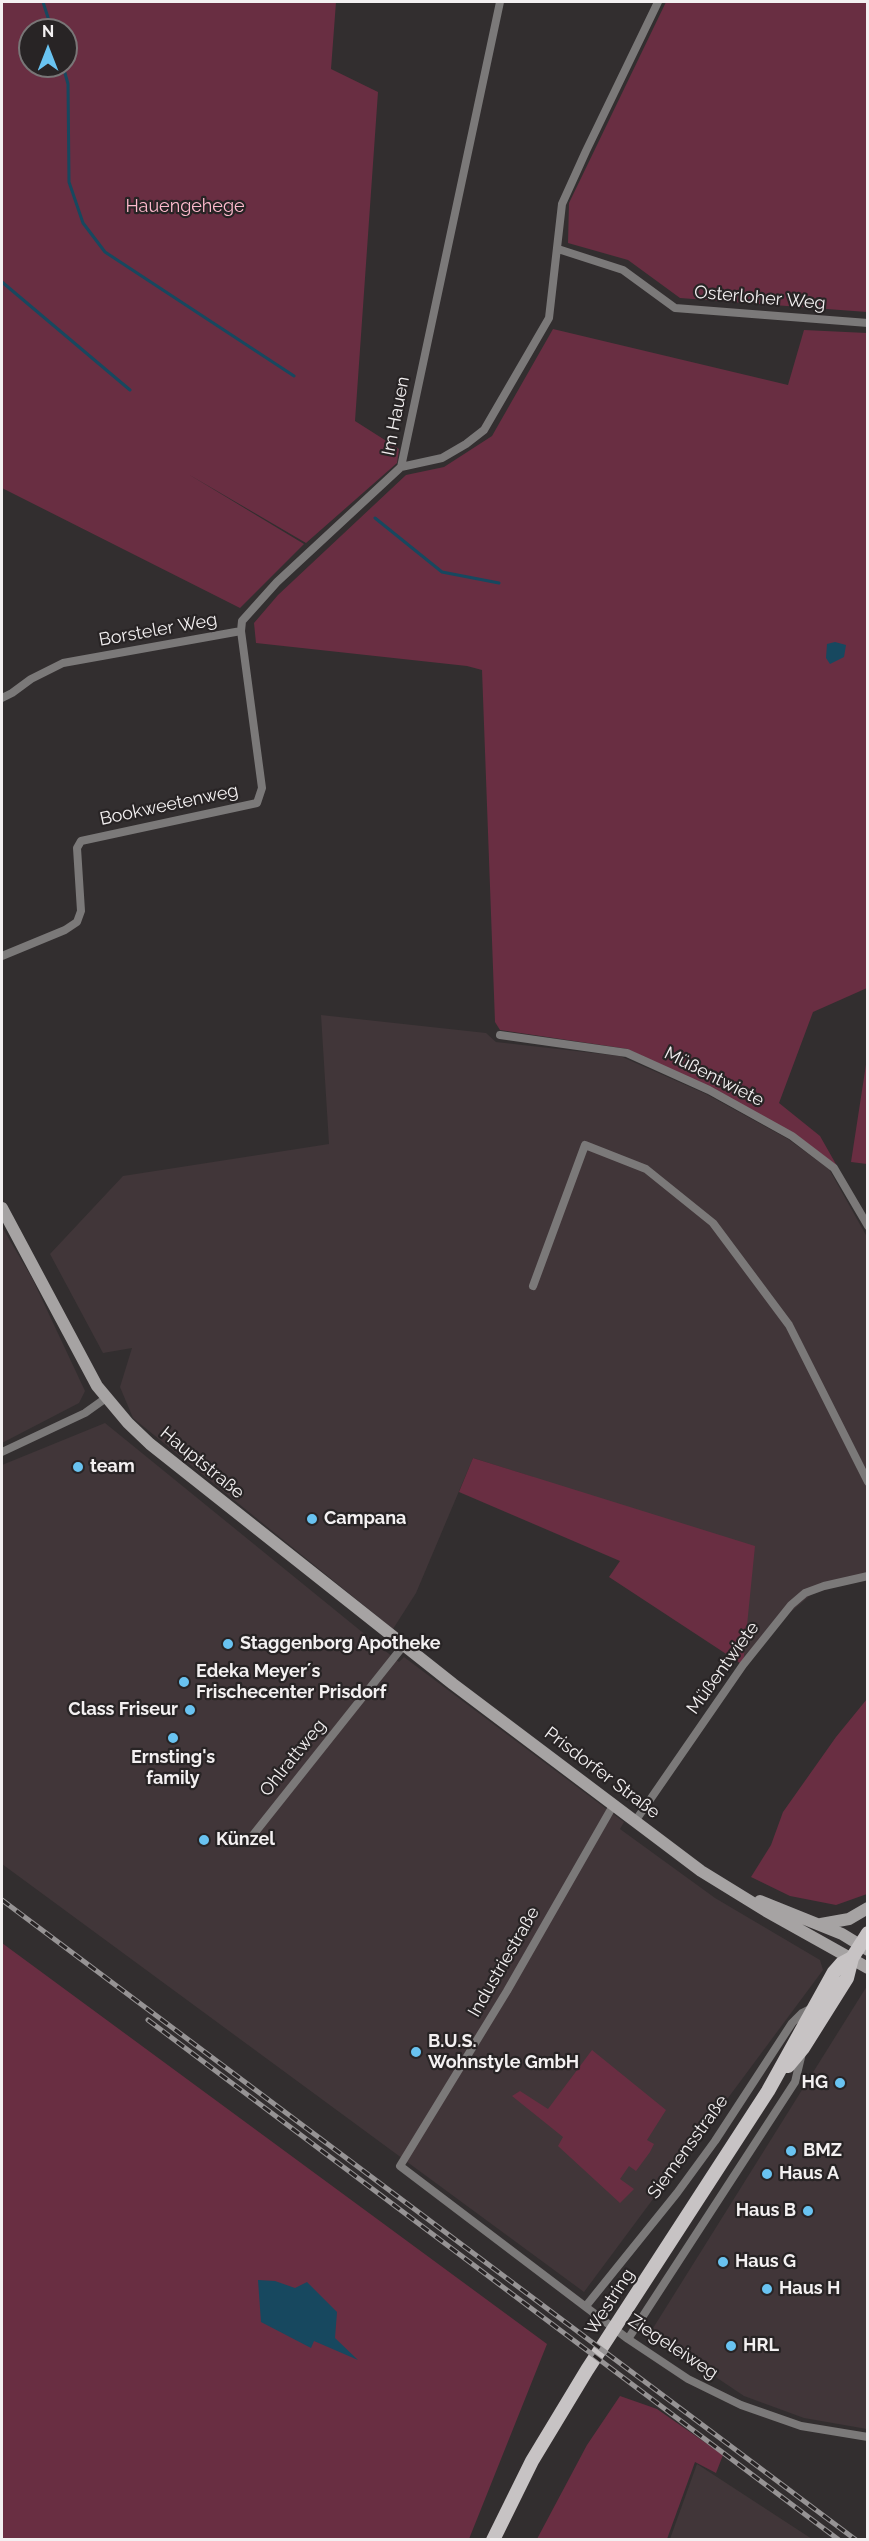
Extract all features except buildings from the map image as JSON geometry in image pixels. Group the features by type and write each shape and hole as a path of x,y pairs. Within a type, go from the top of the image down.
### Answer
{"main road":[{"name":"Hauptstraße","path":"2,1208 106,1398 128,1423 173,1464 453,1684"},
{"name":"Prisdorfer Straße","path":"453,1684 701,1871 867,1968"},
{"name":"Prisdorfer Straße","path":"730,1890 865,1943"},
{"path":"819,1924 841,1922 867,1908"},
{"name":"Westring","path":"493,2540 532,2461 587,2370 768,2091 834,1972 841,1964 852,1958 865,1943"},
{"name":"Westring","path":"768,2091 803,2048 847,1978 852,1958"}],"street":[{"name":"Im Hauen","path":"500,2 401,467 442,458 484,430 549,318 562,204 585,150 658,2"},
{"name":"Osterloher Weg","path":"558,249 623,270 675,308 867,323"},
{"name":"Borsteler Weg","path":"2,698 31,679 63,663 241,632 242,621 277,582 401,467"},
{"name":"Bookweetenweg","path":"2,957 65,930 77,922 81,911 77,848 81,842 257,803 262,788 241,632"},
{"name":"Müßentwiete","path":"500,1035 627,1053 709,1090 792,1136 834,1168 867,1226"},
{"path":"533,1286 585,1145 646,1169 713,1223 789,1325 867,1482"},
{"path":"2,1452 85,1413 106,1398"},
{"name":"Müßentwiete","path":"636,1820 743,1665 791,1605 805,1593 867,1576"},
{"name":"Ohlrattweg","path":"253,1835 404,1645"},
{"name":"Industriestraße","path":"400,2166 507,1991 614,1804"},
{"name":"Siemensstraße","path":"586,2306 716,2141 772,2055 775,2046 792,2023 802,2013 814,2007"},
{"path":"628,2339 795,2082 803,2048"},
{"name":"Ziegeleiweg","path":"400,2166 628,2339 687,2379 741,2405 801,2426 867,2437"}],"shaded area":[{"path":"321,1015 486,1033 496,1042 620,1056 706,1094 788,1139 829,1169 867,1237 867,1573 813,1593 773,1627 743,1665 533,1477 473,1458 416,1593 393,1629 133,1418 120,1387 132,1348 103,1353 50,1254 123,1176 329,1144"},
{"path":"2,1227 32,1278 85,1391 79,1403 2,1443"},
{"path":"105,1423 399,1662 404,1657 624,1822 620,1829 715,1898 820,1960 823,1970 584,2292 2,1864 2,1465"},
{"path":"867,1986 867,2429 804,2418 744,2396 650,2333"},
{"path":"697,2464 812,2539 670,2539"}],"green space":[{"name":"Hauengehege","path":"2,2 336,2 331,69 378,92 355,421 399,449 397,463 306,543 188,474 304,544 240,608 2,488"},
{"path":"666,2 867,2 867,312 680,298 628,260 568,243 569,203"},
{"path":"553,329 788,385 804,330 867,333 867,988 813,1012 779,1103 820,1136 837,1166 793,1133 628,1049 500,1030 495,1022 482,670 467,666 256,643 254,623 278,595 406,475 444,467 492,436"},
{"path":"867,1058 867,1164 851,1162"},
{"path":"473,1458 755,1546 743,1665 609,1577 620,1561 459,1492"},
{"path":"867,1699 867,1894 836,1905 790,1896 751,1877 771,1845 783,1812 836,1737"},
{"path":"2,1943 547,2344 469,2539 2,2539"},
{"path":"592,2050 666,2110 647,2140 654,2144 650,2152 636,2171 629,2166 620,2179 634,2189 620,2203 558,2146 563,2137 512,2096 520,2091 548,2109"},
{"path":"620,2396 657,2409 723,2455 716,2473 695,2462 667,2539 537,2539 587,2445"}],"water":[{"path":"835,642 846,645 844,657 830,664 826,658 827,644"},
{"path":"258,2280 275,2281 295,2288 307,2282 337,2312 335,2338 358,2360 314,2341 311,2348 261,2322"}],"waterway":[{"path":"43,2 48,18"},
{"path":"66,78 69,182 83,223 105,252 294,376"},
{"path":"2,282 130,390"},
{"path":"375,518 442,572 499,583"}],"railway":[{"path":"2,1900 856,2540"},
{"path":"148,2020 839,2540"}],"place":[{"name":"team","path":"78,1467"},
{"name":"Campana","path":"312,1519"},
{"name":"Staggenborg Apotheke","path":"228,1644"},
{"name":"Edeka Meyer´s Frischecenter Prisdorf","path":"184,1682"},
{"name":"Class Friseur","path":"190,1710"},
{"name":"Ernsting's family","path":"173,1738"},
{"name":"Künzel","path":"204,1840"},
{"name":"B.U.S. Wohnstyle GmbH","path":"416,2052"},
{"name":"HG","path":"840,2083"},
{"name":"BMZ","path":"791,2151"},
{"name":"Haus A","path":"767,2174"},
{"name":"Haus B","path":"808,2211"},
{"name":"Haus G","path":"723,2262"},
{"name":"Haus H","path":"767,2289"},
{"name":"HRL","path":"731,2346"}]}
